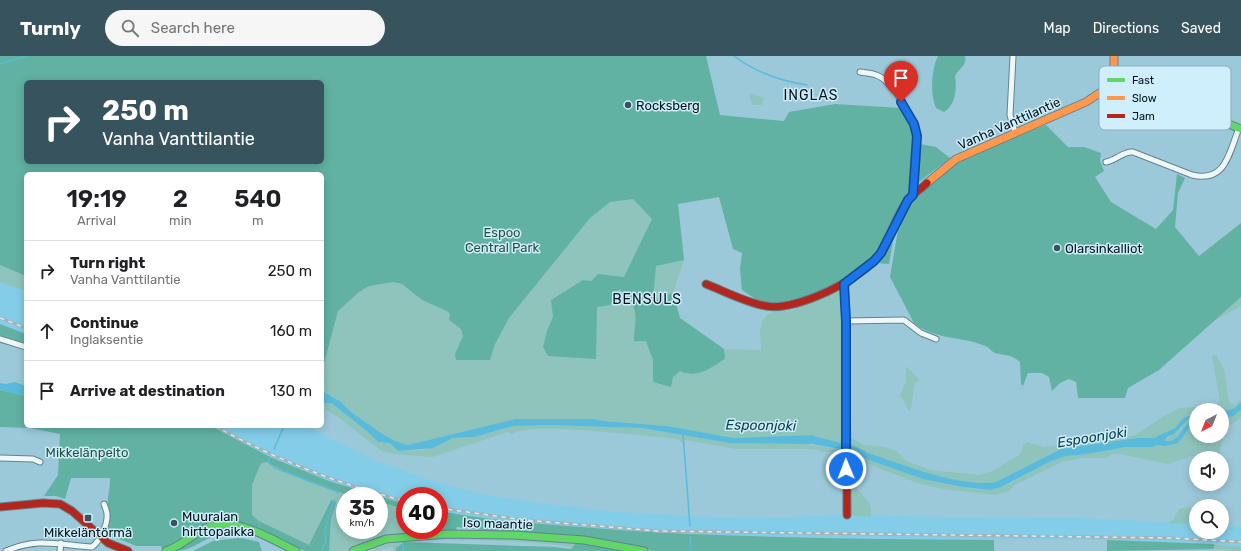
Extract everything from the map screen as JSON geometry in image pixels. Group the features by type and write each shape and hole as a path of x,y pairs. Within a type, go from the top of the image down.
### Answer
{"street":[{"path":"1013,56 1010,115 1015,132"},
{"path":"1113,66 1114,56"},
{"path":"860,72 876,75 885,80 894,90 914,124 918,148 913,195"},
{"name":"Vanha Vanttilantie","path":"706,284 764,306 776,307 798,303 844,284 874,261 881,253 908,200 956,159 1006,138 1015,132 1099,97"},
{"path":"1106,162 1112,161 1128,152 1192,175 1202,177 1211,176 1217,173 1225,164 1240,129"},
{"path":"844,284 846,321 847,515"},
{"path":"846,321 904,320 921,333 936,338"},
{"path":"0,339 24,346"},
{"path":"0,458 33,459 40,462"},
{"path":"0,507 43,503 60,504 72,510 108,543 128,551"},
{"path":"6,551 28,544 47,542 92,547 100,537 107,514 104,504"},
{"path":"166,551 178,546 213,526 229,524 245,528 296,551"},
{"name":"Iso maantie","path":"353,551 386,539 448,534 513,535 584,540 644,551"},
{"path":"60,551 61,543"}],"shaded area":[{"path":"0,282 24,290 24,333 0,324"},
{"path":"15,382 24,385 24,396 0,390 0,383 6,384"},
{"path":"324,392 341,402 351,412 381,433 395,441 408,445 515,419 593,419 667,426 734,438 812,435 856,447 868,453 931,474 966,482 982,483 996,482 1061,449 1137,438 1154,438 1175,428 1182,419 1189,416 1189,419 1174,434 1167,437 1165,441 1174,439 1189,424 1189,429 1178,443 1165,446 1126,447 1088,454 1066,456 1051,461 1001,487 990,490 963,487 923,479 869,460 851,451 812,444 730,443 642,428 551,425 513,426 474,437 453,438 433,448 398,451 390,443 378,442 362,427 331,403 324,402"},
{"path":"1241,402 1241,410 1233,416 1229,417 1229,410 1235,408"},
{"path":"215,428 308,428 380,462 433,481 477,493 517,500 607,511 686,516 757,518 848,515 1006,518 1068,517 1189,524 1189,539 1229,539 1229,526 1241,527 1241,547 1214,544 1107,540 832,539 653,532 552,526 448,513 448,487 396,487 396,501 388,499 388,487 349,487 329,481 270,457"}],"green space":[{"name":"Espoo Central Park","path":"0,56 706,56 678,204 684,260 673,293 680,318 724,349 761,350 760,329 764,318 769,314 794,310 800,306 839,291 841,295 842,438 851,438 864,445 885,447 896,451 906,461 931,470 979,475 990,472 1018,456 1022,451 1023,445 1027,442 1044,447 1092,440 1128,437 1137,434 1162,417 1179,408 1189,407 1189,416 1182,419 1175,428 1155,438 1137,438 1061,449 996,482 982,483 966,482 931,474 867,453 856,447 812,435 734,438 667,426 593,419 515,419 408,445 395,441 381,433 351,412 341,402 324,392 324,172 24,172 24,290 0,282"},
{"name":"Espoo Central Park","path":"0,56 706,56 720,115 784,121 789,112 835,104 901,108 914,133 915,143 936,147 950,158 912,188 900,205 887,236 879,250 858,270 826,288 809,295 776,303 763,302 742,290 740,269 742,253 733,249 719,197 678,204 684,260 656,266 653,299 673,293 680,318 724,349 725,359 709,369 698,373 692,374 680,371 673,377 671,387 653,382 653,360 646,341 634,341 634,307 619,289 610,305 597,307 596,359 548,356 543,347 547,331 553,317 551,300 583,280 591,281 598,274 624,277 652,219 633,199 610,202 590,218 509,318 495,344 490,360 456,360 455,354 463,336 461,329 449,320 450,314 447,311 422,300 402,284 393,282 369,286 359,292 338,311 324,364 324,172 24,172 24,275 0,265"},
{"path":"938,56 965,56 964,65 955,76 955,96 951,105 944,112 936,108 932,89 934,68"},
{"path":"751,93 764,98 762,105 753,105 749,97"},
{"path":"1046,125 1068,147 1084,147 1101,153 1100,161 1104,171 1095,177 1111,202 1156,229 1173,210 1177,174 1185,178 1178,193 1175,227 1199,256 1241,223 1241,297 1159,370 1128,388 1125,398 1078,398 1076,382 1069,379 1060,383 1052,391 1049,377 1042,373 1028,373 1023,386 1021,384 1020,362 1014,358 995,353 976,343 930,332 914,323 890,277 899,224 912,201 958,161 966,156"},
{"path":"894,235 889,264 877,263"},
{"path":"1241,297 1241,306 1214,321"},
{"path":"0,324 24,333 24,345 0,338"},
{"name":"Espoo Central Park","path":"1216,355 1224,369 1229,402 1234,405 1241,399 1241,402 1235,408 1229,410 1229,403 1219,403 1212,356"},
{"path":"906,366 920,381 915,382 911,408 909,411 900,395 906,382"},
{"path":"0,390 24,396 24,428 0,427"},
{"path":"324,402 331,403 362,427 378,442 390,443 398,451 425,450 453,438 474,437 513,426 551,425 642,428 730,443 800,443 844,450 844,462 840,456 829,451 821,452 819,450 808,449 736,449 685,440 681,443 678,439 565,429 523,430 512,434 507,432 433,457 393,454 380,450 338,417 324,409"},
{"path":"1241,410 1241,418 1229,425 1229,417"},
{"path":"1189,419 1189,424 1174,439 1165,441"},
{"name":"Mikkelänpelto","path":"30,428 215,428 270,457 329,481 349,487 336,487 336,491 322,487 284,471 268,462 261,463 252,485 252,515 259,521 309,545 331,500 336,502 331,519 329,551 305,551 228,519 213,521 174,546 162,549 161,546 136,546 107,534 109,524 108,503 110,478 71,478 65,499 56,496 44,496 58,475 60,434"},
{"path":"1189,430 1189,443 1222,443 1220,451 1189,451 1189,457 1168,464 1120,454 1112,454 1106,458 1081,458 1062,462 1013,486 1010,491 994,495 943,489 917,483 850,457 849,452 851,451 887,466 940,482 972,488 989,489 1006,485 1047,463 1065,456 1089,454 1134,446 1178,443"},
{"path":"268,462 275,468 336,491 336,539 376,539 344,551 329,551 331,519 335,502 330,500 309,546 259,521 252,515 252,485 261,463"},
{"path":"850,477 856,488 869,502 871,517 848,515"},
{"path":"388,499 396,501 396,507 388,504"},
{"path":"388,504 396,507 396,534 388,536"},
{"path":"1189,508 1189,524 1168,523 1173,520 1179,509"},
{"path":"448,513 529,523 666,533 806,538 994,540 994,551 653,551 590,539 485,531 457,527 456,530 448,531"},
{"path":"225,526 245,531 256,536 228,534 217,536 207,539 185,550 175,551 205,533"},
{"path":"478,536 576,543 572,547 482,540 428,540 448,539 448,537"},
{"path":"240,538 259,542 262,551 193,551 213,541"},
{"path":"1107,540 1214,544 1214,549 1107,551"},
{"path":"404,542 396,548 396,551 391,551 394,549 392,547 375,551 373,549 383,545"},
{"path":"404,542 554,547 571,549 576,543 629,551 396,551 396,548"},
{"path":"1214,544 1241,547 1241,551 1214,549"}],"waterway":[{"path":"0,64 26,56"},
{"path":"734,56 751,67 769,75 807,85"},
{"path":"274,449 283,428"},
{"path":"683,434 690,526"},
{"path":"270,457 268,462 275,468 336,491"},
{"path":"321,551 326,541 325,530 334,500"},
{"path":"690,537 691,551"},
{"path":"403,544 403,551"}],"railway":[{"path":"0,318 24,327"},
{"path":"219,428 307,470 355,487 396,498"},
{"path":"448,509 524,520 658,531 1169,538 1241,542"}],"traffic: fast":[{"path":"1231,125 1241,129"},
{"path":"166,551 206,528 229,524 252,530 296,551"},
{"path":"353,551 386,539 448,534 513,535 584,540 644,551"}],"traffic: slow":[{"path":"1114,56 1114,66"},
{"path":"927,183 956,159 1086,102 1099,93"}],"traffic: jam":[{"path":"706,284 743,300 766,306 794,304 828,291 860,273 872,263 885,247 905,204 927,183"},
{"path":"844,284 846,321 847,515"},
{"path":"0,507 43,503 60,504 72,511 108,543 128,551"}],"place":[{"name":"Rocksberg","path":"628,105"},
{"name":"Olarsinkalliot","path":"1057,248"},
{"name":"Mikkeläntörmä","path":"88,518"},
{"name":"Muuralan hirttopaikka","path":"174,523"}],"district":[{"name":"INGLAS","path":"811,95"},
{"name":"BENSULS","path":"647,299"}],"route":[{"path":"846,469 846,321 844,284 874,261 881,253 908,200 913,195 918,148 917,136 914,124 901,102"}],"water label":[{"name":"Espoonjoki","path":"761,425"},
{"name":"Espoonjoki","path":"1092,437"}]}
